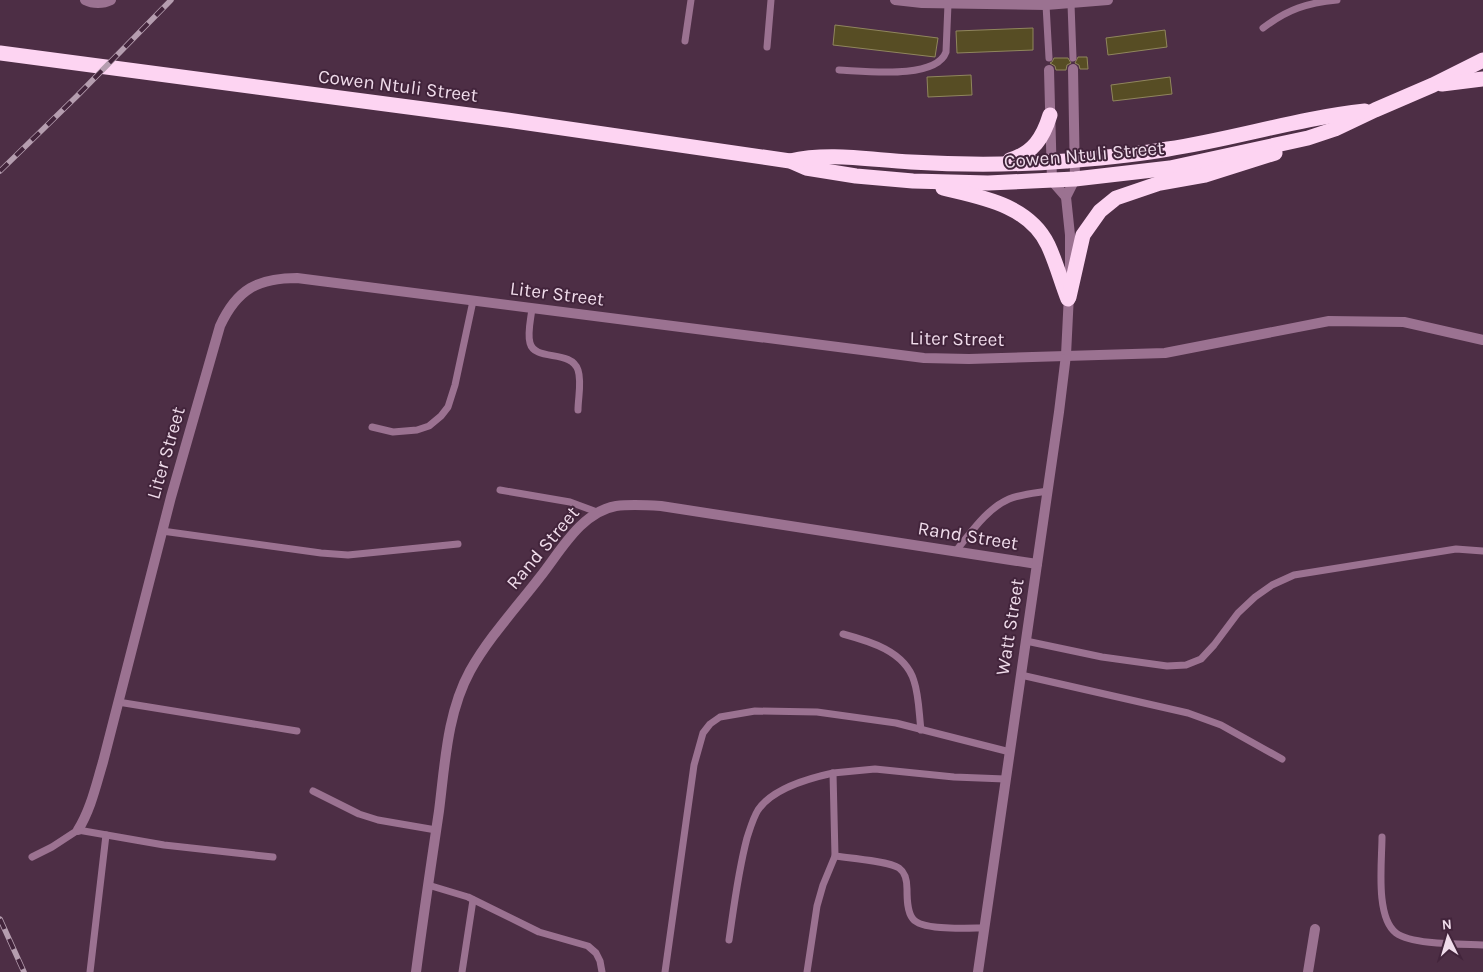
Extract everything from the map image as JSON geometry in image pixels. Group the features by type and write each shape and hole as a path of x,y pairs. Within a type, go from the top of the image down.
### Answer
{"highway":[{"name":"Cowen Ntuli Street","path":"0,53 507,120 790,161 806,168 821,170 913,181 988,183 1052,181 1170,168 1308,138 1335,129 1433,85 1483,60"},
{"path":"1433,85 1483,79"},
{"name":"Cowen Ntuli Street","path":"790,161 807,157 825,157 994,165 1075,160 1168,149 1330,114 1375,110"},
{"path":"994,165 1026,154 1035,146 1042,137 1050,115"},
{"path":"1068,299 1083,235 1100,211 1116,198 1160,183 1205,175 1252,162 1280,152 1308,138"},
{"path":"913,181 993,201 1014,211 1032,223 1047,244 1068,299"}],"street":[{"path":"85,0 100,3 112,0"},
{"path":"895,0 948,4 1046,5 1108,0"},
{"path":"1049,70 1052,181 1066,197 1075,179 1073,69"},
{"name":"Watt Street","path":"978,972 1038,564 1066,355 1070,258 1066,197"},
{"name":"Liter Street","path":"78,830 90,805 162,531 220,326 227,311 245,290 267,281 297,278 924,358 968,359 1165,353 1329,321 1404,322 1483,340"},
{"name":"Rand Street","path":"416,972 446,752 453,715 470,671 568,540 583,523 597,512 614,506 661,506 1038,564"},
{"path":"1308,972 1315,929"}],"lane":[{"path":"685,41 691,0"},
{"path":"767,47 771,0"},
{"path":"1263,28 1281,14 1300,6 1337,0"},
{"path":"839,70 900,72 920,70 940,62 946,52 948,4"},
{"path":"1071,4 1073,58"},
{"path":"1046,5 1049,58"},
{"path":"372,428 393,432 417,430 429,426 441,416 448,407 455,385 473,301"},
{"path":"532,308 529,335 531,347 538,353 565,358 578,368 578,410"},
{"path":"500,490 570,502 597,512"},
{"path":"955,552 990,512 1000,504 1021,495 1048,491"},
{"path":"162,531 330,554 380,552 458,544"},
{"path":"1026,641 1102,657 1167,666 1186,665 1201,659 1238,613 1255,597 1272,585 1294,574 1456,549 1483,551"},
{"path":"843,634 872,641 885,648 908,669 915,687 921,730"},
{"path":"1021,675 1188,713 1220,725 1282,759"},
{"path":"118,702 297,731"},
{"path":"665,972 694,764 703,733 710,724 720,717 736,713 817,712 896,723 1010,752"},
{"path":"729,940 736,885 742,855 750,830 759,809 783,790 815,777 833,773 875,769 954,778 1005,779"},
{"path":"807,972 817,906 835,856 833,773"},
{"path":"313,791 359,814 436,830"},
{"path":"32,857 78,830 164,845 273,857"},
{"path":"90,972 106,835"},
{"path":"1382,837 1381,877 1383,909 1388,922 1396,933 1413,940 1483,945"},
{"path":"835,856 881,863 899,868 904,875 909,909 912,918 916,922 933,926 984,928"},
{"path":"428,885 473,900 539,932 588,946 596,953 602,972"},
{"path":"462,972 473,900"}],"building":[{"path":"835,25 938,38 935,57 833,45"},
{"path":"1033,28 1033,50 957,53 956,31"},
{"path":"1165,30 1167,47 1108,55 1106,38"},
{"path":"1078,57 1087,57 1088,69 1080,69 1079,65 1075,63"},
{"path":"1054,58 1068,58 1071,63 1067,65 1066,70 1056,70 1055,66 1050,63"},
{"path":"971,75 972,95 928,97 927,77"},
{"path":"1170,77 1172,94 1113,101 1111,85"}],"railway":[{"path":"0,171 171,0"},
{"path":"0,919 24,972"}]}
